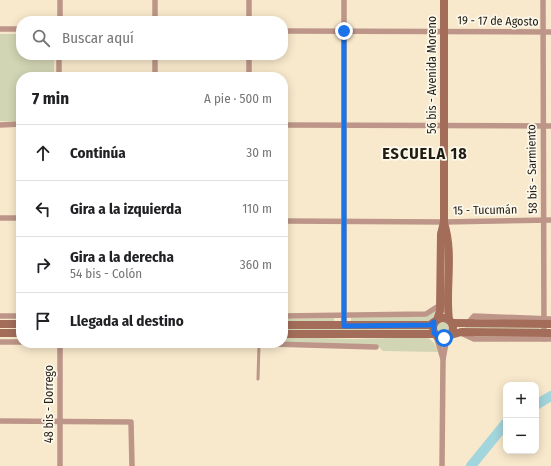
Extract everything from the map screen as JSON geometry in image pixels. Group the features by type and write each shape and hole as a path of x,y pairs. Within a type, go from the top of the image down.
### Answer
{"main road":[{"name":"56 bis - Avenida Moreno","path":"436,321 440,305 441,234 444,222 444,0"},
{"name":"56 bis - Avenida Moreno","path":"444,222 448,236 447,306 450,321"},
{"path":"288,325 430,325 444,318 450,321 468,323 548,322"},
{"path":"436,321 433,329 436,335"},
{"path":"449,336 454,329 450,321"},
{"path":"0,324 16,324"},
{"path":"288,334 436,335 440,338 461,332 548,336"},
{"path":"0,333 16,333"}],"street":[{"path":"60,0 60,16"},
{"path":"155,0 155,16"},
{"path":"249,0 249,16"},
{"path":"344,0 344,326"},
{"name":"58 bis - Sarmiento","path":"543,0 543,220 548,336"},
{"path":"0,29 16,29"},
{"name":"19 - 17 de Agosto","path":"288,31 551,32"},
{"path":"59,60 59,72"},
{"path":"155,60 155,72"},
{"path":"249,60 249,72"},
{"path":"0,124 16,124"},
{"path":"288,125 551,126"},
{"path":"0,218 16,218"},
{"name":"15 - Tucumán","path":"288,221 444,222 551,220"},
{"path":"288,316 426,314 440,305"},
{"path":"0,316 16,316"},
{"path":"436,335 442,359 442,466"},
{"path":"442,359 449,336"},
{"path":"0,342 16,342"},
{"path":"288,345 376,347"},
{"name":"48 bis - Dorrego","path":"60,348 60,466"},
{"path":"0,421 131,422 132,466"}],"lane":[{"path":"258,380 259,348"}],"green space":[{"path":"0,34 16,34 16,60 54,60 54,72 16,72 16,122 0,121"},
{"path":"436,310 434,317 428,322 351,324 351,318 427,316"},
{"path":"334,318 334,323 288,322 288,319"},
{"path":"443,321 448,323 450,328 448,333 443,335 438,333 436,328 438,323"},
{"path":"465,326 539,327 540,329 465,330"},
{"path":"288,327 430,328 430,331 288,331"},
{"path":"288,337 354,339 427,337 434,343 438,352 383,351 377,345 288,343"}],"waterway":[{"path":"539,403 551,396"},
{"path":"471,466 503,427"}],"district":[{"name":"ESCUELA 18","path":"425,153"}],"route":[{"path":"344,31 344,326 430,325 434,322 434,333 440,338 444,338"}]}
